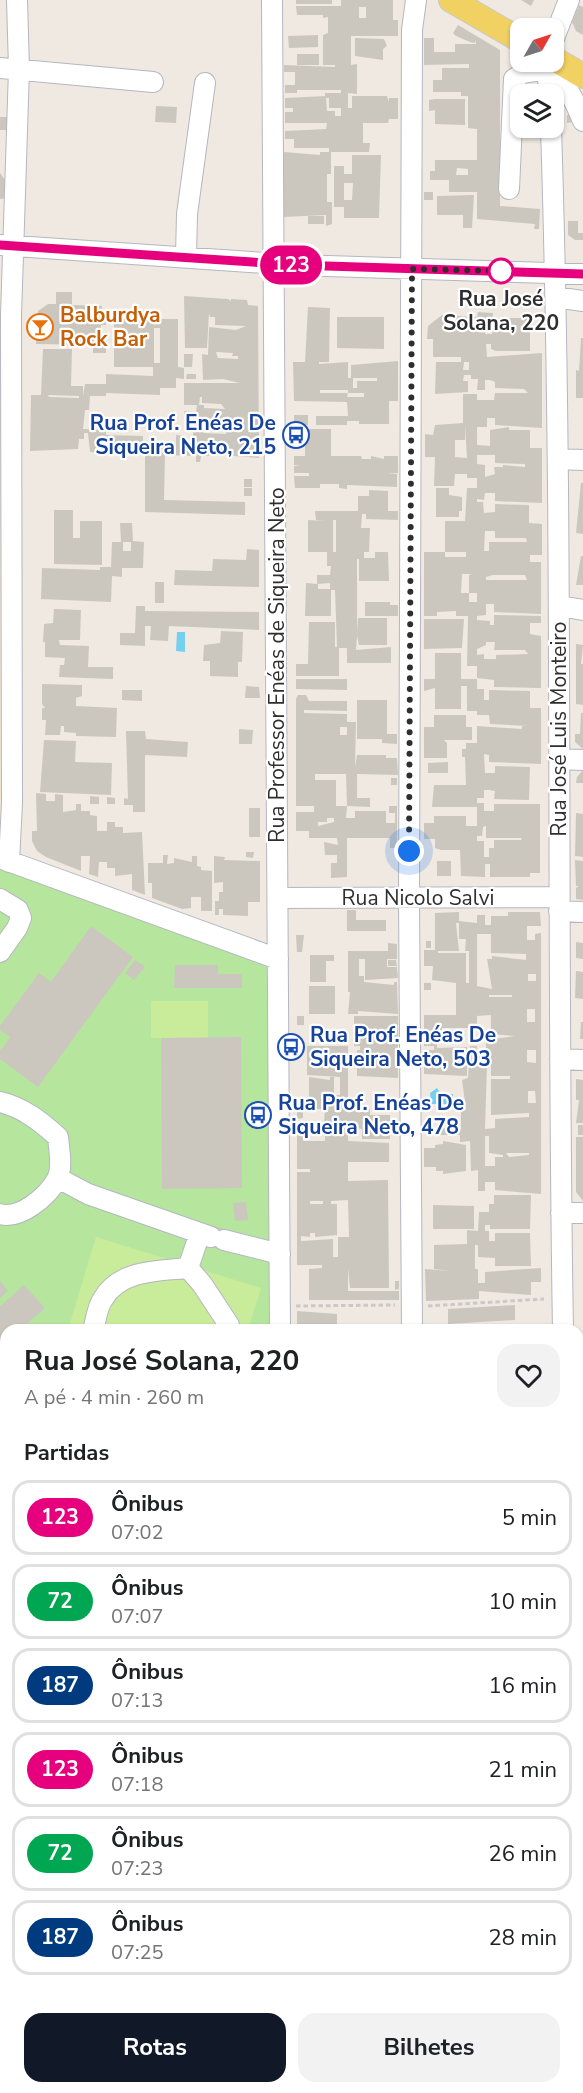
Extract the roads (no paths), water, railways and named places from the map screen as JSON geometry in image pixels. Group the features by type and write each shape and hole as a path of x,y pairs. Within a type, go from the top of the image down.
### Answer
{"main road":[{"path":"451,0 510,34"},
{"path":"564,69 583,76"}],"street":[{"path":"17,0 10,69 7,246 11,316 12,803 5,860 278,958"},
{"name":"Rua Professor Enéas de Siqueira Neto","path":"272,0 280,1324"},
{"path":"412,1324 409,898 412,30 416,0"},
{"path":"562,18 569,0"},
{"path":"10,69 153,82"},
{"path":"509,189 514,79 526,72"},
{"path":"556,72 568,89 583,121"},
{"path":"186,257 187,214 205,83"},
{"name":"Rua José Luis Monteiro","path":"551,138 560,459 558,904 562,1324"},
{"path":"7,246 275,264 583,274"},
{"path":"556,297 583,301"},
{"path":"560,459 583,460"},
{"path":"559,606 583,610"},
{"path":"559,759 583,760"},
{"name":"Rua Nicolo Salvi","path":"278,898 409,898 558,904 583,912"},
{"path":"0,899 18,910 21,918 2,945"},
{"path":"560,1059 583,1060"},
{"path":"0,1102 15,1106 39,1119 58,1137 58,1178 42,1197 27,1208 2,1219"},
{"path":"58,1178 88,1194 211,1237 280,1254"},
{"path":"561,1213 583,1213"},
{"path":"95,1324 102,1299 112,1288 138,1273 189,1268 211,1237"},
{"path":"189,1268 228,1324"}],"water":[{"path":"177,632 185,632 185,652 176,651"},
{"path":"437,1088 441,1094 453,1094 453,1104 431,1104 430,1093"}],"place":[{"name":"Rua José Solana, 220","path":"501,271"},
{"name":"Balburdya Rock Bar","path":"40,327"},
{"name":"Rua Prof. Enéas De Siqueira Neto, 215","path":"296,435"},
{"name":"Rua Prof. Enéas De Siqueira Neto, 503","path":"291,1047"},
{"name":"Rua Prof. Enéas De Siqueira Neto, 478","path":"258,1115"}]}
